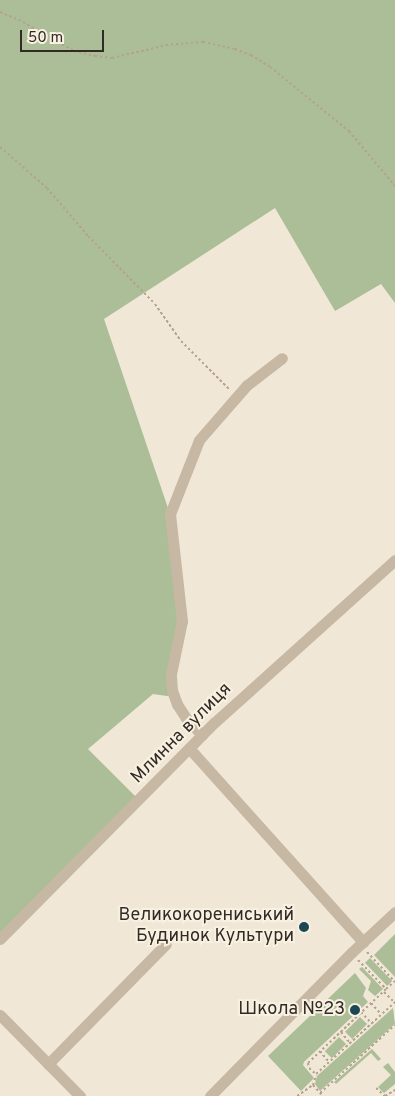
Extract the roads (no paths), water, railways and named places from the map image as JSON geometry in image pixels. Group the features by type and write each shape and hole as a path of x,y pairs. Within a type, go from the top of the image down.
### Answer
{"street":[{"path":"202,735 177,704 171,682 182,622 170,514 199,440 234,397 282,358"},
{"name":"Млинна вулиця","path":"0,939 202,735 395,560"},
{"path":"189,748 358,946"},
{"path":"210,1096 358,946 395,912"},
{"path":"48,1064 166,944"},
{"path":"0,1015 80,1096"}],"place":[{"name":"Великокорениський Будинок Культури","path":"304,927"},
{"name":"Школа №23","path":"355,1010"}]}
